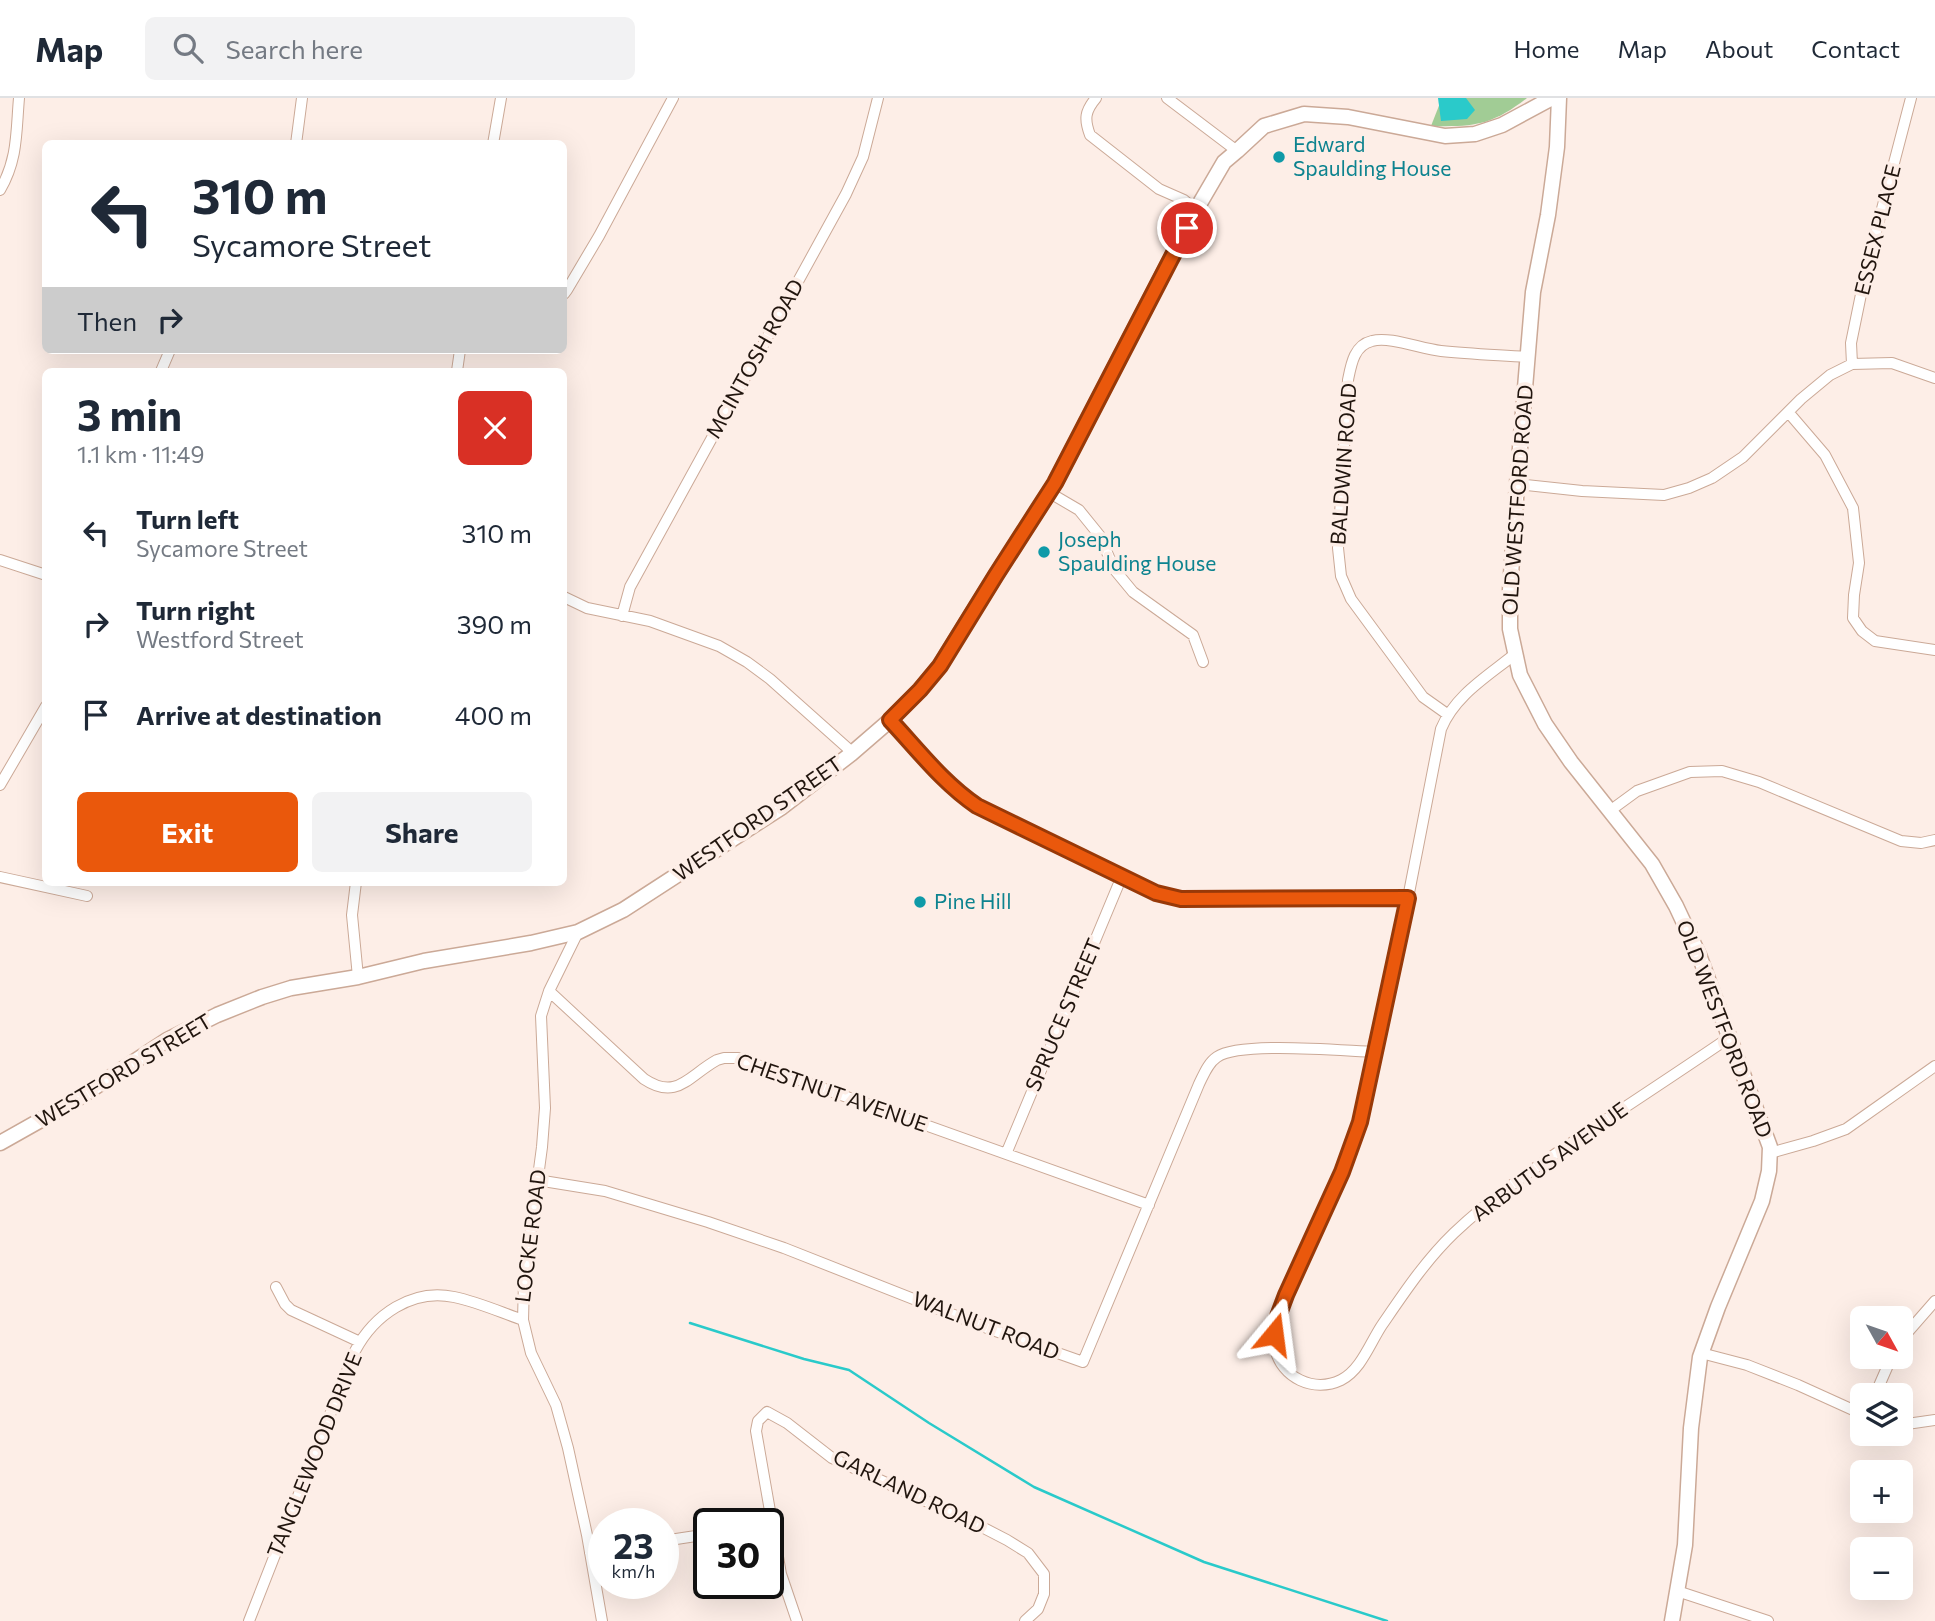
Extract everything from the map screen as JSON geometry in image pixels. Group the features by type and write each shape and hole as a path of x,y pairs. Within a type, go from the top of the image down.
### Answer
{"main road":[{"name":"WESTFORD STREET","path":"0,1143 71,1103 167,1040 217,1014 291,988 578,932 623,910 782,807 853,753 890,720 940,666 1050,492 1196,210 1224,162 1264,126 1304,114 1348,117 1445,136 1475,134 1503,125 1552,98"},
{"name":"OLD WESTFORD ROAD","path":"1559,98 1552,188 1533,292 1527,357 1510,590 1510,629 1515,654 1520,675 1545,724 1571,762 1652,864 1676,906 1699,955 1770,1147 1769,1171 1762,1201 1701,1353 1691,1428 1685,1545 1672,1621"}],"street":[{"path":"0,190 9,175 16,150 19,98"},
{"path":"297,140 302,98"},
{"path":"494,140 501,98"},
{"path":"567,291 673,98"},
{"name":"MCINTOSH ROAD","path":"622,616 630,587 846,194 863,157 878,98"},
{"path":"1096,98 1087,109 1085,121 1090,135 1159,189 1196,210"},
{"path":"1167,98 1237,151"},
{"name":"ESSEX PLACE","path":"1852,364 1851,343 1866,270 1911,98"},
{"name":"BALDWIN ROAD","path":"1447,714 1423,697 1352,599 1341,576 1339,514 1350,369 1353,358 1362,346 1372,341 1386,340 1439,351 1527,357"},
{"path":"1517,485 1664,495 1712,478 1743,457 1801,399 1830,375 1852,364 1892,363 1935,378"},
{"path":"1788,413 1825,455 1853,508 1859,563 1853,618 1862,631 1875,641 1935,650"},
{"path":"1050,492 1079,510 1100,536 1114,569 1133,592 1193,635 1203,662"},
{"path":"0,560 42,574"},
{"path":"567,598 587,608 650,621 719,646 770,679 853,753"},
{"name":"ARBUTUS AVENUE","path":"1515,654 1457,702 1447,714 1441,729 1365,1104 1352,1147 1286,1295 1275,1327 1275,1349 1281,1363 1290,1374 1310,1384 1332,1383 1352,1372 1417,1275 1433,1255 1474,1215 1545,1161 1730,1037"},
{"path":"0,785 42,713"},
{"path":"890,720 944,779 966,798 1156,893 1181,899 1408,898"},
{"path":"1611,810 1637,791 1690,772 1722,771 1759,782 1900,841 1921,844 1935,840"},
{"name":"SPRUCE STREET","path":"1006,1154 1122,876"},
{"path":"0,877 87,896"},
{"path":"356,886 352,915 358,977"},
{"name":"LOCKE ROAD","path":"578,932 549,991 541,1016 545,1108 524,1282 523,1320 531,1353 556,1405 588,1543"},
{"name":"CHESTNUT AVENUE","path":"549,991 644,1079 659,1088 672,1089 717,1060 738,1058 1149,1205"},
{"name":"WALNUT ROAD","path":"537,1180 605,1191 708,1222 784,1248 987,1328 1083,1362 1199,1084 1211,1062 1228,1052 1261,1048 1375,1052"},
{"path":"1770,1153 1813,1142 1846,1129 1935,1066"},
{"path":"276,1287 290,1310 360,1342"},
{"name":"TANGLEWOOD DRIVE","path":"249,1621 360,1342 384,1315 411,1300 440,1295 455,1297 523,1320"},
{"path":"1913,1326 1935,1301"},
{"path":"1701,1353 1747,1365 1850,1409"},
{"name":"GARLAND ROAD","path":"767,1508 756,1431 758,1421 767,1412 787,1423 832,1458 997,1535 1028,1553 1044,1574 1044,1594 1038,1609 1025,1621"},
{"path":"1913,1423 1935,1420"},
{"name":"GARLAND ROAD","path":"784,1583 797,1621"},
{"path":"1677,1591 1768,1621"},
{"name":"LOCKE ROAD","path":"598,1599 602,1621"}],"green space":[{"path":"1442,98 1527,98 1493,119 1471,125 1431,126"}],"water":[{"path":"1438,98 1466,98 1475,110 1467,119 1441,121"}],"waterway":[{"path":"690,1323 804,1359 849,1370 1034,1487 1204,1562 1387,1621"}],"place":[{"name":"Edward Spaulding House","path":"1279,157"},
{"name":"Joseph Spaulding House","path":"1044,552"},
{"name":"Pine Hill","path":"920,902"}],"route":[{"path":"1187,228 1055,483 940,666 890,720 954,789 977,806 1156,893 1181,899 1408,898 1365,1104 1355,1139 1286,1295 1274,1334"}]}
